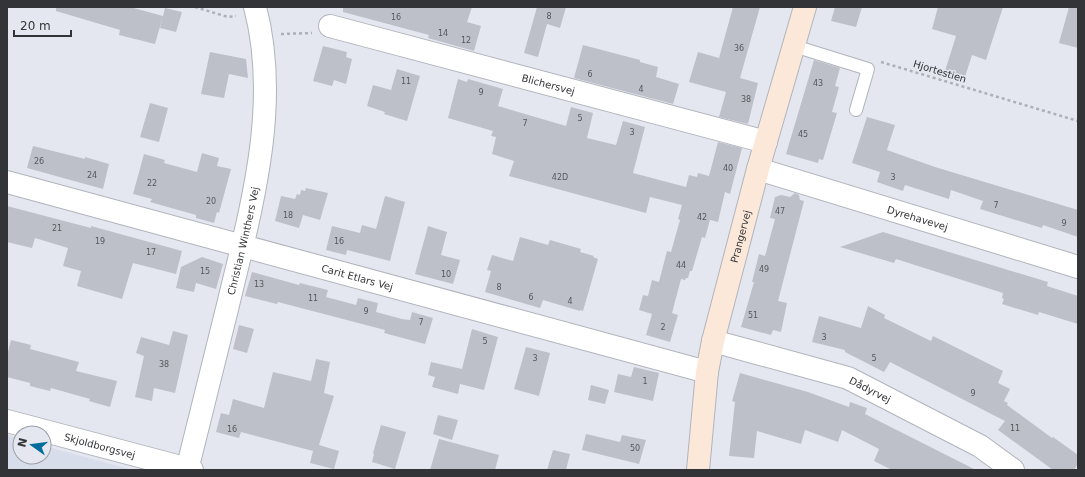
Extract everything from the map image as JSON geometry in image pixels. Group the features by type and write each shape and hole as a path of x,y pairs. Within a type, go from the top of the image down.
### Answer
{"street":[{"name":"Prangervej","path":"698,470 707,372 713,341 758,169 805,7"},
{"name":"Christian Winthers Vej","path":"189,470 242,246 262,151 265,85 261,35 256,10"},
{"name":"Blichersvej","path":"330,26 766,142"},
{"name":"Dyrehavevej","path":"758,169 1078,267"},
{"name":"Carit Etlars Vej","path":"7,182 707,372"},
{"name":"Dådyrvej","path":"713,341 848,378 980,446 1013,470"},
{"name":"Skjoldborgsvej","path":"7,421 189,470"}],"lane":[{"path":"794,46 868,69 856,110"}],"path":[{"path":"195,7 228,17 256,10"},
{"path":"261,35 315,33 330,26"},
{"name":"Hjortestien","path":"880,62 1078,121"}],"shaded area":[{"path":"7,435 12,437 12,465 52,465 52,448 133,470 7,470"}],"building":[{"path":"56,7 130,7 163,16 155,44 119,35 120,30 56,11"},
{"path":"343,7 472,7 467,22 481,26 474,51 428,38 429,35 343,12"},
{"path":"537,7 566,7 560,28 547,24 538,57 524,53"},
{"path":"733,7 760,7 740,78 758,83 748,124 719,117 726,92 689,82 698,52 719,58"},
{"path":"835,7 862,7 856,27 831,21"},
{"path":"938,7 1003,7 986,60 972,55 965,77 945,71 956,36 932,29"},
{"path":"1069,7 1078,7 1078,48 1059,43"},
{"path":"165,8 182,12 176,32 160,28"},
{"path":"583,45 640,60 640,62 658,67 656,77 679,84 673,104 574,78"},
{"path":"323,46 347,52 346,57 352,59 346,84 334,80 332,86 313,81"},
{"path":"210,52 246,59 248,78 229,74 224,98 201,94"},
{"path":"814,60 840,68 835,86 839,87 832,112 837,113 823,160 819,159 818,163 786,154"},
{"path":"397,69 420,76 407,121 384,114 385,112 367,106 373,85 391,90"},
{"path":"458,79 467,82 468,79 503,89 498,106 566,126 571,107 593,113 587,138 616,145 623,121 645,127 633,173 686,187 689,175 697,177 698,173 709,176 718,142 742,148 730,194 725,192 718,222 710,220 705,238 702,237 692,271 690,271 688,278 685,280 681,279 672,313 678,315 670,342 646,335 652,314 639,310 643,295 648,296 652,280 659,282 667,251 671,252 680,220 678,219 682,205 650,197 646,213 509,176 514,161 492,154 496,137 491,136 493,131 448,118"},
{"path":"150,103 168,108 159,142 140,137"},
{"path":"867,117 895,125 887,150 935,167 1078,210 1078,237 1043,225 1042,228 980,209 983,201 951,190 949,199 905,185 903,191 877,182 880,172 852,163"},
{"path":"33,146 85,159 85,157 109,164 103,189 27,168"},
{"path":"202,153 219,158 217,166 231,169 219,213 217,212 214,223 196,218 196,215 150,202 152,199 133,194 144,154 165,160 164,163 197,172"},
{"path":"306,188 328,193 320,220 303,215 299,228 275,221 281,196 295,199 297,194 300,195 301,190 305,191"},
{"path":"795,193 799,195 800,200 804,201 778,301 787,303 781,332 773,330 771,335 741,327 754,282 752,282 759,254 765,256 775,219 770,218 775,197 781,195 790,197"},
{"path":"385,196 405,202 390,261 347,250 346,255 326,250 332,226 360,233 362,225 376,229"},
{"path":"7,206 91,228 91,226 182,251 176,274 133,263 122,299 77,286 81,271 63,266 68,248 35,238 32,248 7,242"},
{"path":"428,226 447,232 441,255 460,260 453,284 415,274"},
{"path":"883,232 1048,282 1047,286 1078,296 1078,324 1039,312 1038,315 1002,304 1004,299 1002,298 1003,293 896,259 894,263 840,247"},
{"path":"520,237 548,245 550,240 581,249 580,252 594,256 593,257 598,259 583,311 543,300 540,308 485,292 491,271 487,270 492,255 513,261"},
{"path":"202,257 223,264 216,289 196,283 194,292 176,288 181,267"},
{"path":"252,272 299,285 300,283 328,290 326,297 356,305 358,298 378,303 376,312 402,319 410,320 412,312 433,318 425,344 384,333 385,330 278,302 277,304 245,296"},
{"path":"868,306 885,315 884,318 931,341 933,336 1003,371 998,383 1010,389 1004,401 1008,403 1007,405 1052,438 1053,437 1078,455 1078,464 1074,470 1053,470 998,430 1005,421 890,362 884,372 845,352 845,350 812,342 819,316 861,328"},
{"path":"239,325 254,329 247,353 233,349"},
{"path":"472,329 498,337 484,390 460,384 458,394 432,387 435,377 428,375 431,362 462,369"},
{"path":"173,331 188,335 175,393 154,388 152,401 135,397 144,356 136,353 141,337 169,345"},
{"path":"11,340 31,345 30,349 79,362 76,371 117,381 110,407 89,401 90,399 51,388 50,391 30,386 30,383 7,377 7,356"},
{"path":"526,347 550,353 539,396 514,389"},
{"path":"316,359 330,362 324,393 334,396 319,445 339,451 334,469 310,463 313,451 241,432 239,438 216,432 221,413 229,415 233,399 264,408 273,372 311,381"},
{"path":"634,367 659,373 653,401 614,392 618,374 631,377"},
{"path":"740,373 808,392 849,407 850,402 867,408 865,414 976,470 892,470 874,461 879,449 842,430 838,442 805,430 801,444 757,431 754,458 729,456 735,402 732,401"},
{"path":"591,385 609,390 605,404 588,400"},
{"path":"438,415 458,420 452,440 433,434"},
{"path":"381,425 406,432 395,469 372,462"},
{"path":"586,434 620,442 622,435 646,440 639,464 582,450"},
{"path":"439,439 499,455 495,470 430,470"},
{"path":"553,450 570,454 566,470 547,470"}]}
